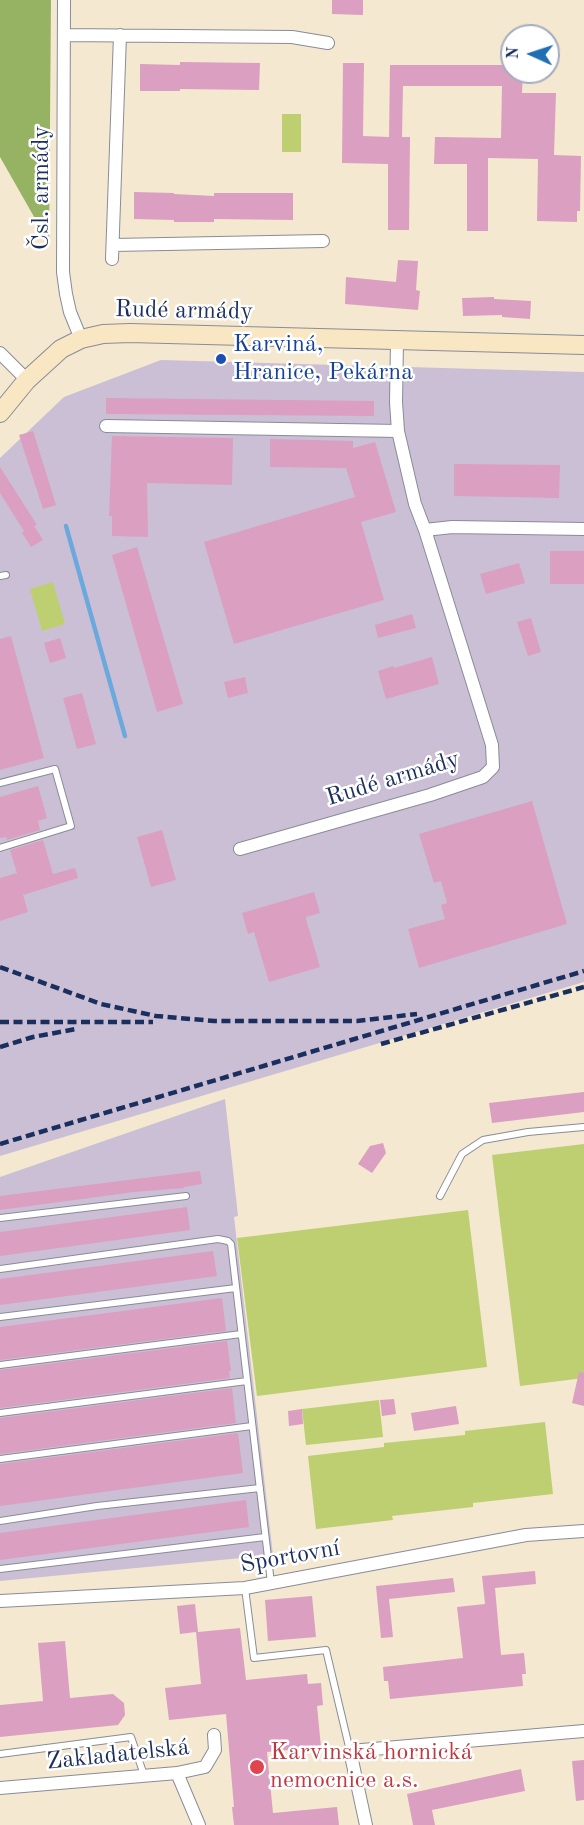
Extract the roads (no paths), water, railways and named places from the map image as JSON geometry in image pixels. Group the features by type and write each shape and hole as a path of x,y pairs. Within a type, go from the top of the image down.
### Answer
{"main road":[{"name":"Rudé armády","path":"0,413 27,380 61,349 81,339 103,334 584,345"}],"street":[{"name":"Čsl. armády","path":"63,0 63,272 70,312 81,339"},
{"path":"64,35 292,37 328,43"},
{"path":"111,259 120,35"},
{"path":"113,245 323,241"},
{"name":"Rudé armády","path":"240,849 430,795 483,777 493,767 492,745 415,504 398,432 397,341"},
{"path":"0,353 27,380"},
{"path":"106,426 398,432"},
{"path":"425,530 452,527 584,528"},
{"name":"Sportovní","path":"0,1601 245,1588 526,1535 584,1531"},
{"path":"366,1825 350,1751 584,1731"},
{"name":"Zakladatelská","path":"0,1788 177,1773 205,1767 215,1750 214,1735"},
{"path":"177,1773 199,1825"}],"lane":[{"path":"0,783 55,768 71,826 0,848"},
{"path":"441,1196 462,1154 483,1140 528,1132 584,1127"},
{"path":"0,1218 186,1196"},
{"path":"0,1269 224,1239 231,1244 271,1583"},
{"path":"0,1317 236,1288"},
{"path":"0,1365 241,1334"},
{"path":"0,1413 247,1381"},
{"path":"0,1459 252,1426"},
{"path":"0,1521 98,1506 260,1488"},
{"path":"0,1569 265,1537"},
{"path":"245,1588 254,1658 326,1650 350,1751"},
{"path":"0,1754 131,1737 144,1776"}],"waterway":[{"path":"66,526 125,736"}],"railway":[{"path":"0,967 101,1004 156,1016 214,1021 357,1021 417,1014"},
{"path":"0,1144 584,971"},
{"path":"381,1044 584,987"},
{"path":"0,1022 153,1022"},
{"path":"0,1047 33,1037 76,1029"}],"place":[{"name":"Karviná, Hranice, Pekárna","path":"221,359"},
{"name":"Karvinská hornická nemocnice a.s.","path":"257,1767"}]}
